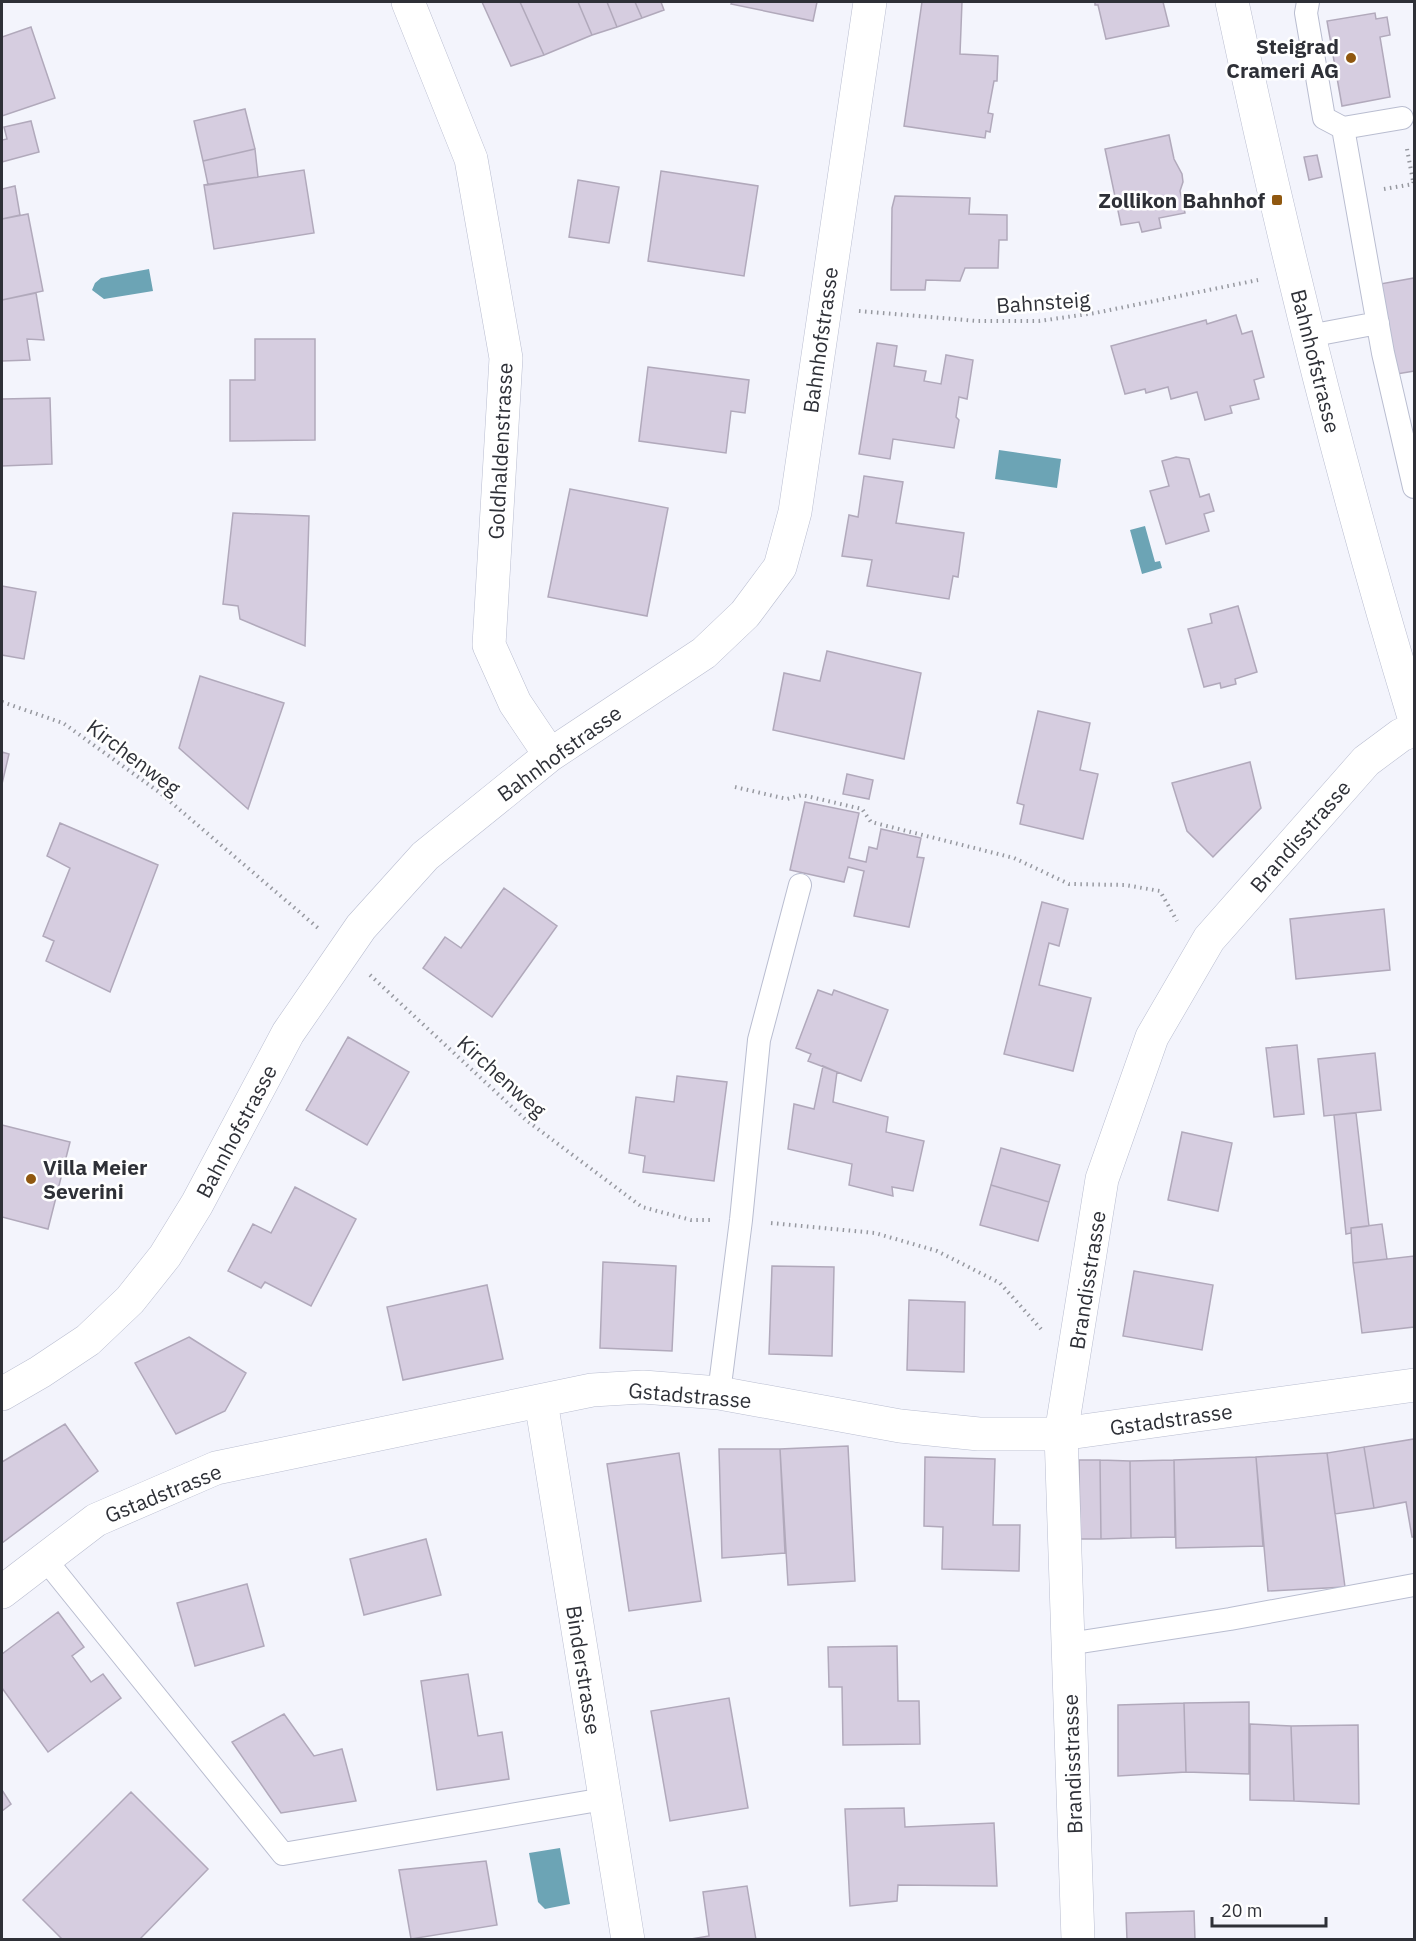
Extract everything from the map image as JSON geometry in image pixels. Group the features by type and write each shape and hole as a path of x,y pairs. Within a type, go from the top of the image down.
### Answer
{"street":[{"name":"Goldhaldenstrasse","path":"408,2 471,159 506,358 489,645 515,703 550,755"},
{"name":"Bahnhofstrasse","path":"2,1394 88,1340 130,1300 165,1256 197,1204 288,1033 361,927 425,856 550,755 704,653 745,615 780,567 795,512 870,2"},
{"name":"Bahnhofstrasse","path":"1233,2 1256,112 1309,336 1369,564 1414,717"},
{"name":"Brandisstrasse","path":"1078,1940 1061,1434 1102,1179 1152,1037 1209,939 1366,761 1401,735 1414,730"},
{"name":"Gstadstrasse","path":"2,1592 96,1520 216,1468 592,1390 633,1388 718,1393 900,1426 979,1434 1061,1434 1414,1385"},
{"name":"Binderstrasse","path":"541,1401 628,1940"}],"lane":[{"path":"1307,7 1324,118 1343,128 1402,118"},
{"path":"1343,128 1378,323 1414,487"},
{"path":"1309,336 1378,323"},
{"path":"718,1393 741,1220 759,1040 800,885"},
{"path":"45,1558 283,1854 604,1799"},
{"path":"1068,1644 1230,1619 1414,1586"}],"path":[{"path":"1382,190 1413,184 1407,147"},
{"name":"Bahnsteig","path":"825,308 977,321 1039,321 1105,311 1261,280"},
{"name":"Kirchenweg","path":"2,702 63,723 159,792 344,951 526,1120 642,1207 691,1220 741,1220 875,1233 937,1251 1000,1283 1043,1332"},
{"path":"735,787 787,799 802,795 862,809 871,822 1014,858 1069,884 1125,885 1160,891 1178,922"}],"water":[{"path":"149,269 153,291 104,299 92,290 101,278"},
{"path":"999,450 1061,459 1057,488 995,479"},
{"path":"1145,526 1155,562 1160,561 1162,568 1142,574 1130,530"},
{"path":"560,1848 570,1904 545,1909 538,1902 529,1853"}],"building":[{"path":"482,2 520,2 544,55 511,66"},
{"path":"520,2 578,2 592,35 544,55"},
{"path":"578,2 607,2 617,27 592,35"},
{"path":"607,2 635,2 642,18 617,27"},
{"path":"635,2 661,2 664,10 642,18"},
{"path":"732,2 817,2 813,21 731,4"},
{"path":"922,2 962,2 960,54 998,56 997,81 994,81 988,113 993,114 990,132 986,131 985,138 904,126"},
{"path":"1095,2 1163,2 1169,26 1106,39 1098,5 1095,5"},
{"path":"1375,13 1376,19 1387,17 1390,35 1380,37 1390,97 1342,106 1327,21"},
{"path":"31,27 55,98 2,116 2,37"},
{"path":"245,109 255,149 203,161 194,121"},
{"path":"31,121 39,152 2,162 2,140 7,139 4,127"},
{"path":"1169,135 1174,159 1182,174 1183,182 1180,191 1185,213 1159,218 1161,228 1142,232 1139,222 1121,225 1105,149"},
{"path":"255,149 258,177 208,185 203,161"},
{"path":"1317,155 1322,177 1309,180 1304,157"},
{"path":"304,170 314,233 214,249 204,185"},
{"path":"661,171 758,186 744,276 648,261"},
{"path":"578,180 619,187 609,243 569,237"},
{"path":"15,186 20,215 2,219 2,189"},
{"path":"895,196 970,198 969,214 1007,215 1007,240 999,240 998,268 965,268 960,281 926,280 925,290 891,290 892,208"},
{"path":"28,214 43,291 2,300 2,219"},
{"path":"1414,278 1414,371 1397,374 1380,284"},
{"path":"36,293 44,340 27,339 30,360 2,361 2,300"},
{"path":"1236,315 1242,334 1252,331 1264,377 1254,380 1259,399 1230,406 1232,413 1205,420 1197,392 1171,399 1168,387 1146,393 1145,389 1125,394 1111,346 1206,320 1207,324"},
{"path":"255,339 315,339 315,440 230,441 230,380 255,380"},
{"path":"877,343 897,346 894,366 926,371 924,381 941,384 946,355 973,360 967,399 959,397 956,417 959,420 954,448 893,439 890,459 859,454"},
{"path":"648,367 749,380 745,413 731,411 726,453 639,441"},
{"path":"50,398 52,464 2,466 2,399"},
{"path":"1176,457 1189,459 1200,497 1209,494 1214,511 1204,514 1209,531 1166,544 1150,491 1169,486 1162,461"},
{"path":"864,476 903,482 896,523 964,533 958,577 953,576 949,599 867,586 872,560 842,556 849,515 858,517"},
{"path":"570,489 668,508 647,616 548,597"},
{"path":"233,513 309,516 305,646 240,619 238,606 223,604"},
{"path":"2,586 36,592 24,659 2,655"},
{"path":"1238,606 1257,672 1235,679 1236,684 1221,688 1220,683 1204,687 1188,629 1212,623 1210,614"},
{"path":"827,651 921,673 904,759 773,730 784,673 820,681"},
{"path":"200,676 284,703 248,809 179,748"},
{"path":"1038,711 1090,723 1080,770 1098,774 1083,839 1020,824 1024,805 1017,803"},
{"path":"2,752 9,754 2,784"},
{"path":"1250,762 1261,808 1213,857 1187,831 1172,783"},
{"path":"847,774 873,780 869,799 843,794"},
{"path":"805,802 859,813 849,858 866,862 869,847 877,849 881,829 921,838 917,857 924,858 909,927 854,916 864,871 848,867 844,882 790,870"},
{"path":"60,823 158,865 110,992 46,961 54,941 43,936 70,868 47,856"},
{"path":"504,888 557,926 492,1017 423,968 445,937 461,948"},
{"path":"1042,902 1068,909 1059,946 1049,943 1039,985 1091,998 1073,1071 1004,1054"},
{"path":"1384,909 1390,970 1296,979 1290,919"},
{"path":"818,990 832,995 834,990 888,1010 861,1081 808,1061 811,1054 796,1048"},
{"path":"348,1037 409,1072 367,1145 306,1110"},
{"path":"1297,1045 1304,1114 1274,1117 1266,1048"},
{"path":"1375,1053 1381,1110 1324,1116 1318,1059"},
{"path":"823,1066 837,1072 833,1102 888,1117 886,1132 924,1141 913,1191 892,1187 893,1196 849,1185 852,1164 788,1149 794,1104 814,1109"},
{"path":"677,1076 727,1082 714,1181 643,1172 645,1156 629,1153 636,1097 674,1102"},
{"path":"1356,1113 1369,1226 1351,1228 1351,1233 1346,1234 1334,1115"},
{"name":"Villa Meier Severini","path":"2,1125 70,1142 48,1229 2,1217"},
{"path":"1182,1132 1232,1143 1218,1211 1168,1200"},
{"path":"1001,1148 1060,1165 1049,1202 991,1185"},
{"path":"991,1185 1049,1202 1038,1241 980,1225"},
{"path":"295,1187 356,1219 311,1306 265,1282 261,1288 228,1271 253,1224 271,1233"},
{"path":"1382,1224 1387,1259 1353,1263 1351,1228"},
{"path":"1414,1256 1414,1327 1362,1333 1353,1263"},
{"path":"603,1262 676,1266 672,1351 600,1348"},
{"path":"772,1266 834,1267 832,1356 769,1354"},
{"path":"1134,1271 1213,1285 1202,1350 1123,1336"},
{"path":"487,1285 503,1359 403,1380 387,1307"},
{"path":"909,1300 965,1302 964,1372 907,1370"},
{"path":"189,1337 246,1373 225,1411 176,1434 135,1363"},
{"path":"65,1424 98,1471 2,1543 2,1462"},
{"path":"1414,1439 1414,1537 1412,1537 1406,1502 1374,1508 1364,1447"},
{"path":"848,1446 855,1581 788,1585 780,1449"},
{"path":"1364,1447 1374,1508 1335,1514 1327,1453"},
{"path":"719,1449 780,1449 785,1553 722,1558"},
{"path":"679,1453 701,1601 629,1611 607,1464"},
{"path":"1327,1453 1345,1587 1268,1591 1256,1457"},
{"path":"925,1457 995,1459 993,1525 1020,1525 1019,1571 942,1569 943,1527 924,1526"},
{"path":"1256,1457 1263,1546 1176,1548 1174,1460"},
{"path":"1079,1460 1100,1460 1101,1539 1080,1539"},
{"path":"1100,1460 1130,1461 1131,1538 1101,1539"},
{"path":"1174,1460 1175,1537 1131,1538 1130,1461"},
{"path":"426,1539 441,1595 364,1615 350,1559"},
{"path":"247,1584 264,1646 195,1666 177,1603"},
{"path":"58,1612 84,1647 72,1656 91,1682 103,1674 121,1698 48,1752 2,1688 2,1654"},
{"path":"897,1646 898,1701 919,1701 920,1744 843,1745 842,1687 829,1687 828,1647"},
{"path":"468,1674 478,1736 502,1732 509,1779 437,1790 421,1681"},
{"path":"729,1698 748,1808 670,1821 651,1711"},
{"path":"1249,1702 1249,1774 1186,1772 1184,1703"},
{"path":"1184,1703 1186,1772 1118,1776 1118,1705"},
{"path":"284,1714 314,1756 342,1749 356,1801 281,1813 232,1742"},
{"path":"1250,1724 1291,1726 1294,1801 1250,1800"},
{"path":"1358,1725 1359,1804 1294,1801 1291,1726"},
{"path":"2,1790 11,1804 2,1811"},
{"path":"131,1792 208,1869 139,1940 63,1940 23,1900"},
{"path":"904,1808 905,1827 994,1823 997,1886 898,1885 897,1901 850,1906 845,1809"},
{"path":"486,1861 497,1925 411,1939 399,1870"},
{"path":"747,1886 756,1940 685,1940 709,1936 703,1892"},
{"path":"1194,1911 1195,1940 1127,1940 1126,1913"}],"place":[{"name":"Steigrad Crameri AG","path":"1351,58"},
{"name":"Zollikon Bahnhof","path":"1277,200"},
{"name":"Villa Meier Severini","path":"31,1179"}]}
